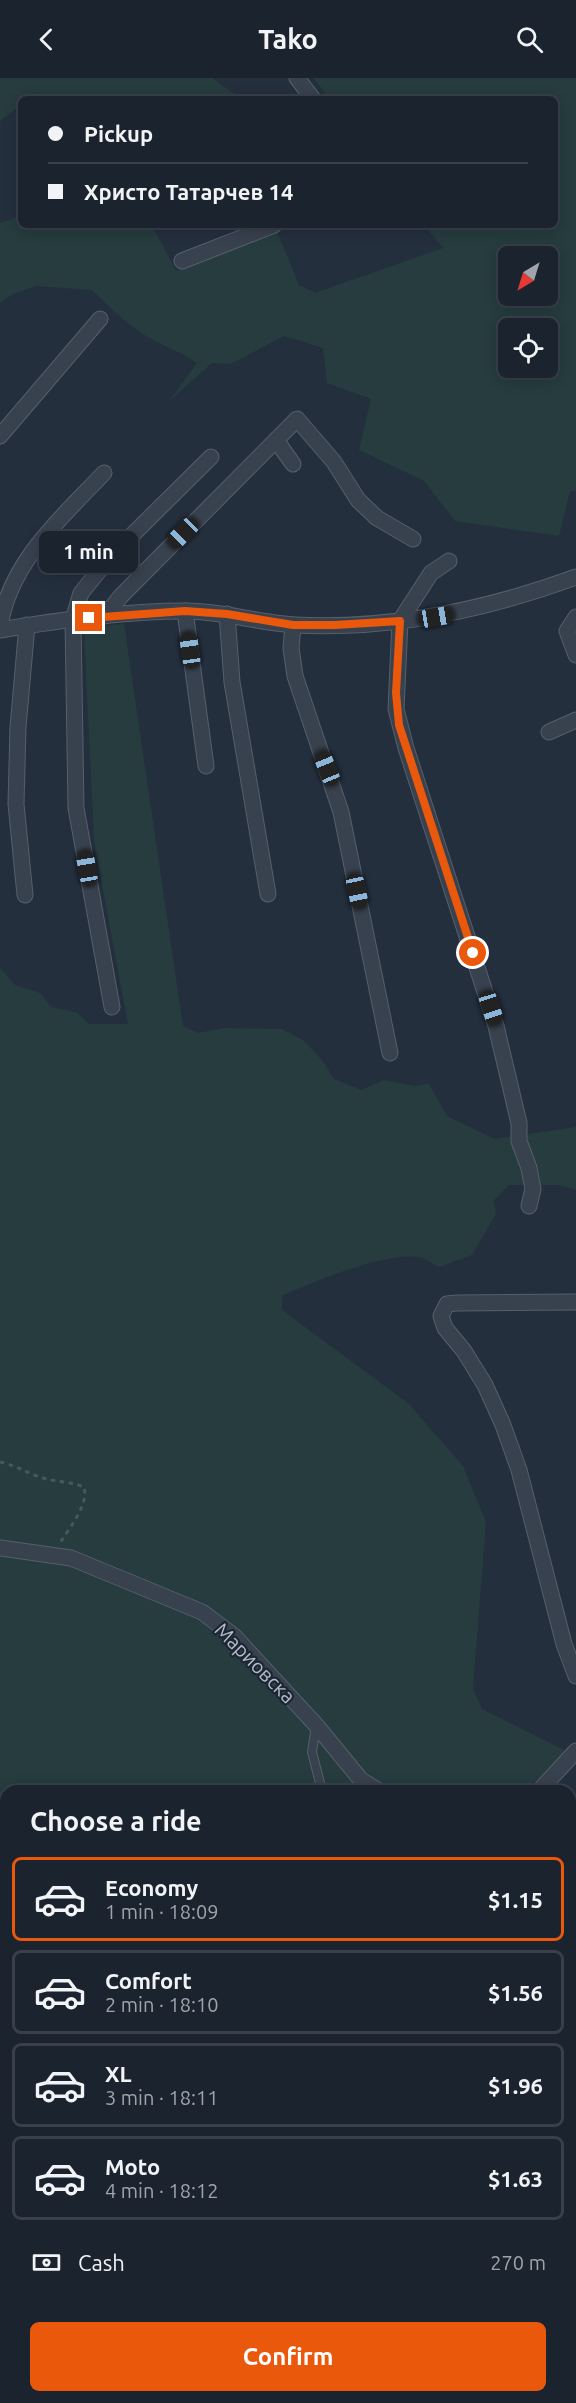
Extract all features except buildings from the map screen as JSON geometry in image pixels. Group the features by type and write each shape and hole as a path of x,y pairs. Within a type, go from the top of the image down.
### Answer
{"street":[{"path":"297,78 311,96"},
{"path":"182,261 266,228"},
{"path":"0,436 100,319"},
{"path":"105,616 121,596 297,419 334,462 358,500 377,518 412,539"},
{"path":"276,440 293,464"},
{"path":"112,1007 76,808 73,620 81,593 111,555 211,457"},
{"path":"104,473 50,529 24,563 8,596 0,628 105,616 185,611 227,614 293,625 400,621 462,612 576,577"},
{"path":"449,561 431,573 400,621 396,693 399,725 496,1026 519,1123 519,1141 529,1168 533,1189 529,1206"},
{"path":"185,611 206,766"},
{"path":"227,614 232,682 268,894"},
{"path":"576,617 567,631 576,655"},
{"path":"293,625 291,648 295,676 341,812 390,1053"},
{"path":"25,895 16,804 18,726 27,626"},
{"path":"549,732 576,720"},
{"path":"576,1302 447,1304 441,1316 445,1328 464,1351 485,1385 503,1425 519,1470 564,1644 576,1676"},
{"name":"Мариовска","path":"0,1548 71,1558 202,1612 234,1636 316,1725 361,1780 369,1785"},
{"path":"545,1785 576,1751"}],"lane":[{"path":"316,1725 312,1752 320,1785"}],"path":[{"path":"0,1462 16,1466 39,1477 72,1482 84,1487 86,1495 82,1506 53,1554"}],"green space":[{"path":"0,78 212,78 236,96 39,96 37,93 33,96 18,96 18,107 0,121"},
{"path":"314,78 576,78 576,491 570,491 559,536 455,521 424,481 359,450 371,399 327,383 323,348 284,336 231,364 212,363 169,401 197,363 138,330 92,290 36,286 13,294 0,303 0,223 18,217 18,228 154,228 176,271 277,231 299,285 315,293 443,248 426,228 558,228 558,96 327,96"},
{"path":"124,624 183,1026 198,1033 224,1028 282,1029 303,1040 322,1060 334,1079 361,1090 384,1080 415,1086 429,1084 447,1116 495,1139 576,1127 576,1190 559,1185 509,1185 494,1200 496,1214 472,1255 439,1267 418,1257 387,1259 329,1276 282,1296 282,1310 409,1404 463,1466 486,1522 473,1689 482,1709 566,1751 541,1777 527,1785 0,1785 0,968 15,985 40,993 51,1007 76,1012 89,1024 128,1024 94,841 84,633 88,627"}],"route":[{"path":"89,618 185,611 227,614 293,625 400,621 396,693 399,725 473,953"}]}
